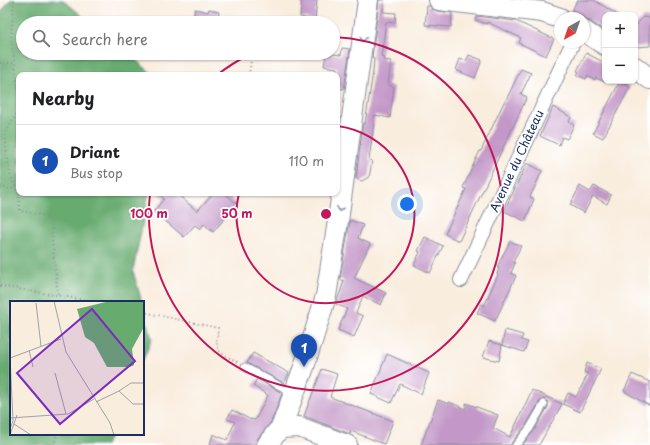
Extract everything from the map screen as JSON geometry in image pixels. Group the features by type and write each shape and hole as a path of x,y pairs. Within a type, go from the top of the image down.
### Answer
{"main road":[{"path":"267,445 281,428 314,338 326,296 338,221 368,0"},
{"path":"439,0 542,12 554,16"},
{"path":"590,35 602,43"},
{"path":"638,69 650,78"},
{"path":"281,428 298,427 347,445"}],"street":[{"name":"Avenue du Château","path":"461,280 570,48"}],"lane":[{"path":"245,367 294,394"},
{"path":"516,445 530,428 544,404"}],"path":[{"path":"14,0 11,38 16,72"},
{"path":"249,72 251,60"},
{"path":"0,63 15,63"},
{"path":"0,187 10,189 15,188 11,177 5,132 16,116"},
{"path":"19,196 20,211 46,216 51,220 58,295"},
{"path":"0,286 92,301"},
{"path":"74,297 75,301"},
{"path":"144,312 218,328 217,347 221,354 245,367"},
{"path":"54,445 57,435"}],"green space":[{"path":"10,0 63,0 82,16 16,16 16,60 136,60 150,72 16,72 16,196 148,196 133,271 142,301 10,301 10,435 111,435 106,445 0,445 0,14"},
{"path":"144,311 152,339 144,358"}],"building":[{"path":"302,0 317,0 315,16 300,16"},
{"path":"379,0 384,0 383,12 396,13 395,23 386,22 381,56 384,57 383,60 391,61 388,85 394,87 390,118 375,115 369,160 372,161 369,178 362,181 356,178 363,123 365,124 373,72 374,59 372,58"},
{"path":"577,0 594,0 613,12 602,12 602,29 590,21 590,12 571,12"},
{"path":"427,6 430,6 432,9 437,11 452,13 451,27 425,25"},
{"path":"195,9 208,12 209,9 219,12 218,16 194,16"},
{"path":"477,16 516,21 554,39 546,56 519,43 521,38 487,22 487,24 475,20"},
{"path":"643,17 650,18 650,46 638,47 638,23"},
{"path":"342,48 350,49 344,89 340,88 340,72 337,72 337,68 324,66 325,60 340,60"},
{"path":"586,53 602,61 602,81 596,78 595,80 587,76 586,79 577,75 579,72 577,71"},
{"path":"469,55 482,60 475,78 456,70 460,59 466,61"},
{"path":"521,69 531,73 521,94 527,97 459,241 445,234 466,189 463,188 474,163"},
{"path":"618,84 625,84 630,87 603,138 593,133"},
{"path":"553,107 571,117 569,122 574,125 567,139 562,137 559,145 540,136"},
{"path":"527,163 542,171 530,197 534,199 525,221 504,211"},
{"path":"580,186 590,192 594,186 611,195 607,204 593,196 584,213 570,205"},
{"path":"161,196 180,196 197,211 211,196 228,196 237,204 213,232 204,224 200,229 195,225 184,237 154,211 164,199"},
{"path":"350,220 363,225 358,238 370,244 354,278 386,293 381,305 363,296 356,313 363,316 354,337 338,330 347,309 336,304 344,281 340,279"},
{"path":"425,237 443,246 430,273 414,265 420,252 418,251"},
{"path":"510,241 521,246 513,262 515,263 511,273 516,276 495,321 477,313 481,304 484,306 498,275 499,268 497,267"},
{"path":"505,330 523,335 521,340 528,342 524,352 502,345"},
{"path":"489,341 502,345 499,361 483,357"},
{"path":"253,353 289,373 284,383 247,363"},
{"path":"387,354 429,373 421,394 400,384 391,403 371,394"},
{"path":"587,363 601,369 580,412 563,404 568,393 576,397 588,374 584,372"},
{"path":"322,369 337,374 330,397 393,421 384,444 351,431 350,434 304,416"},
{"path":"632,374 650,382 650,406 624,391"},
{"path":"257,379 282,393 271,422 258,438 256,445 210,445 213,434 227,440 235,422 227,419 232,410 251,420 255,420 268,395 253,386"},
{"path":"532,390 562,404 539,445 522,445 534,431 548,407 548,402 544,399 540,401 526,425 511,445 421,445 438,400 449,404 449,402 466,409 466,403 498,415 493,428 510,437"}],"place":[{"name":"Driant","path":"304,367"}]}
